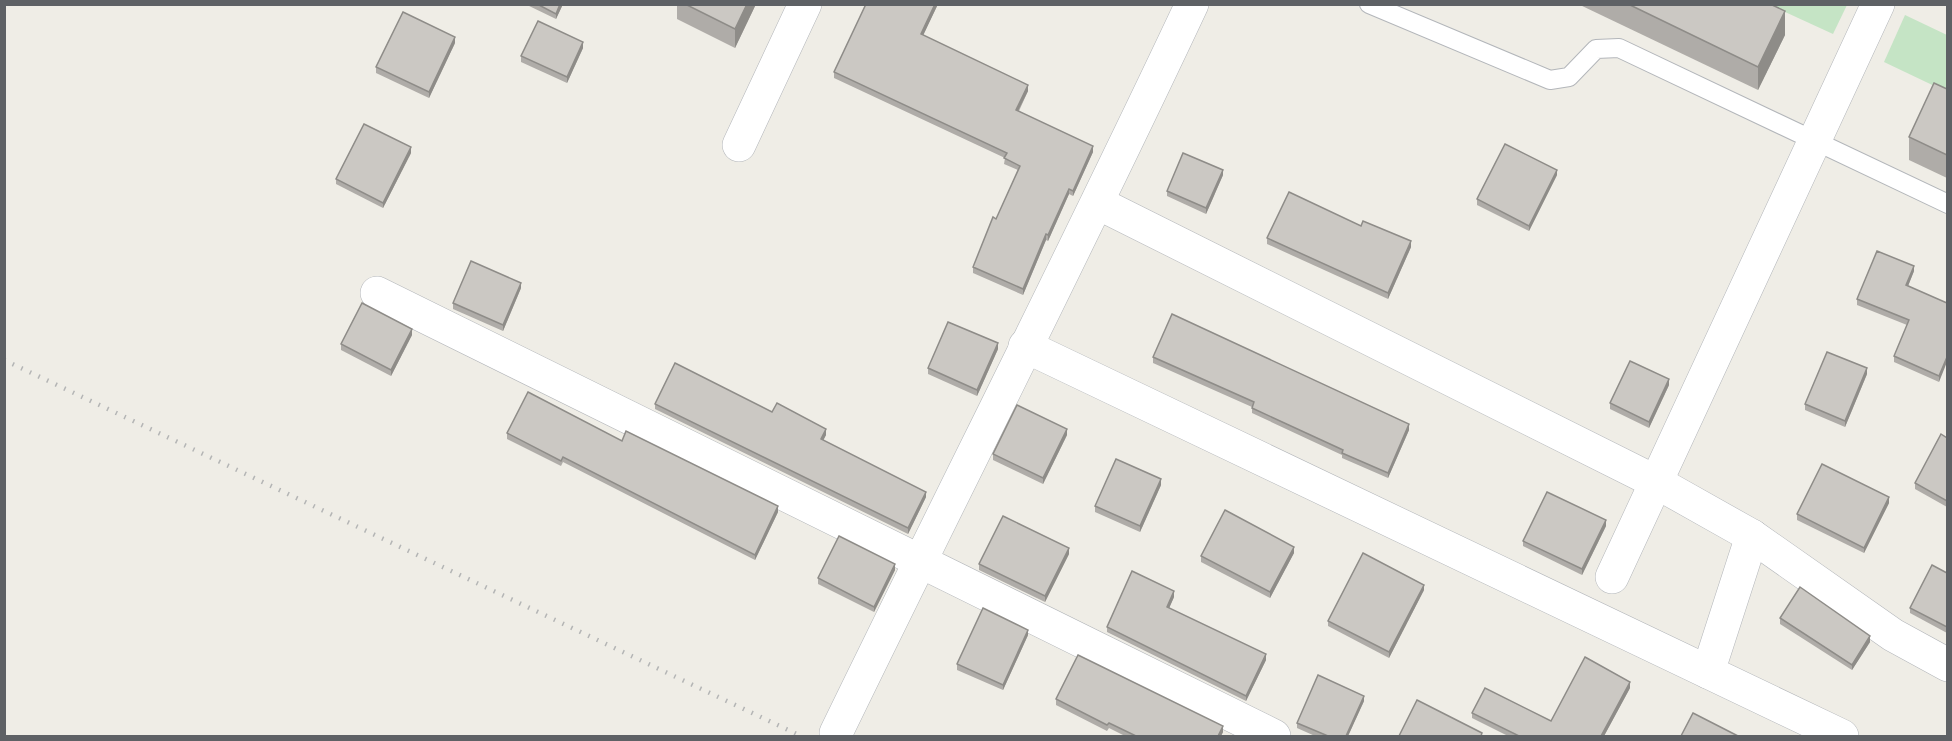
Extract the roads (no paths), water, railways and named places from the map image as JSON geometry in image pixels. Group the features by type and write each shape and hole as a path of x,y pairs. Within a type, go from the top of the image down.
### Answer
{"street":[{"path":"739,146 805,4"},
{"path":"836,733 1025,346 1098,203 1192,4"},
{"path":"1612,577 1878,4"},
{"path":"1098,203 1656,482 1752,536 1893,635 1947,665"},
{"path":"377,293 1274,736"},
{"path":"1025,346 1842,736"},
{"path":"1708,672 1752,536"}],"lane":[{"path":"1369,4 1550,80 1569,77 1596,49 1618,48 1947,204"}],"railway":[{"path":"4,360 801,736"}]}
